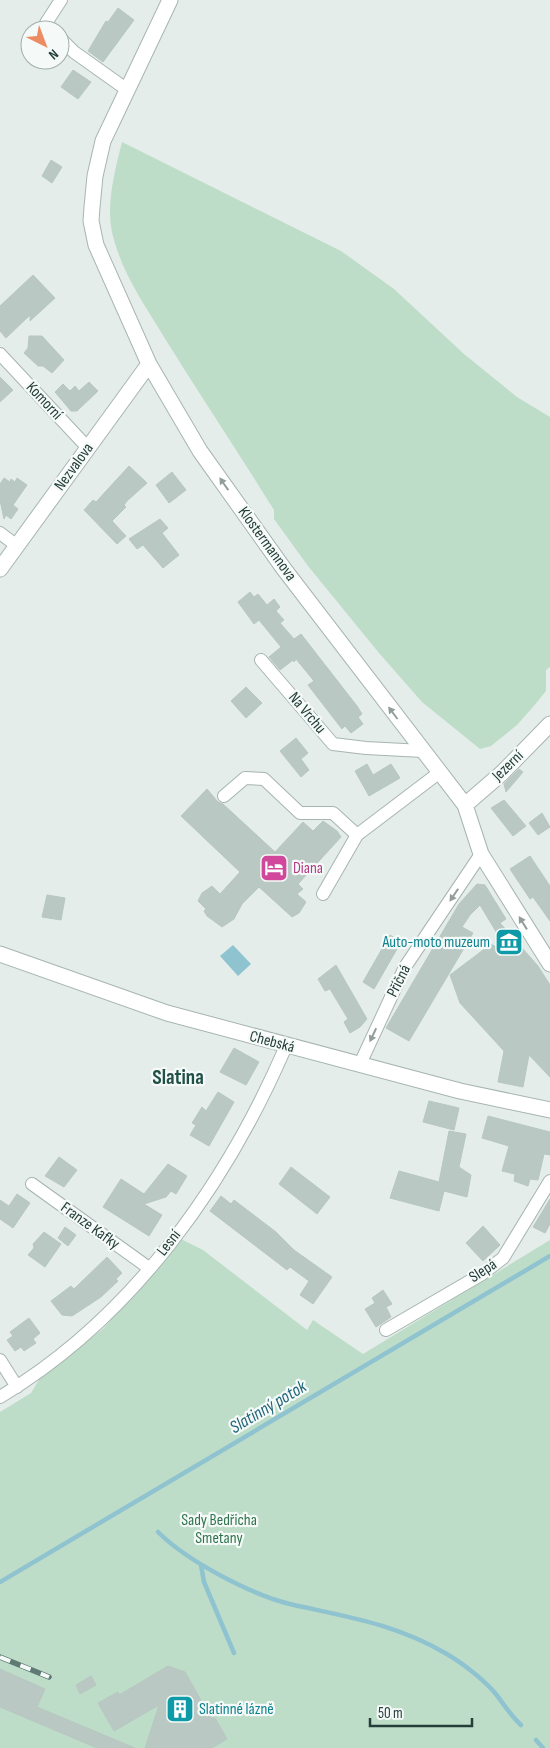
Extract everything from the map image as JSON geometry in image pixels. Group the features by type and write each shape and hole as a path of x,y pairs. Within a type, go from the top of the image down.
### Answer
{"street":[{"path":"48,20 61,0"},
{"name":"Klostermannova","path":"170,0 126,89 103,141 95,176 91,221 96,245 149,364 200,451 284,569 465,805 482,854 550,964"},
{"path":"70,48 126,89"},
{"name":"Komorní","path":"0,354 88,448"},
{"name":"Nezvalova","path":"0,569 149,364"},
{"path":"0,533 17,546"},
{"name":"Na Vrchu","path":"261,660 333,744 423,751"},
{"name":"Jezerní","path":"465,805 502,773 550,724"},
{"path":"323,894 357,835 440,772"},
{"path":"224,796 244,778 264,779 300,813 333,813 357,835"},
{"name":"Příčná","path":"360,1064 405,967 482,854"},
{"name":"Chebská","path":"0,954 167,1013 460,1091 550,1110"},
{"name":"Lesní","path":"0,1397 71,1348 125,1299 211,1185 269,1084 286,1046"},
{"name":"Slepá","path":"386,1330 482,1274 503,1258 550,1181"},
{"name":"Franze Kafky","path":"32,1184 149,1268"},
{"path":"0,1360 17,1387"}],"green space":[{"path":"122,142 341,251 394,289 464,354 517,397 550,417 550,667 546,670 546,691 517,725 491,746 480,749 422,702 308,566 274,519 274,510 148,311 121,260 112,232 110,210 112,187"},
{"name":"Sady Bedřicha Smetany","path":"181,1239 203,1250 307,1330 313,1320 363,1354 550,1240 550,1748 0,1748 0,1412 31,1393 40,1378 104,1328"}],"water":[{"path":"233,945 251,964 238,976 220,956"}],"building":[{"path":"118,8 134,20 103,62 88,51 106,21 108,22"},
{"path":"73,70 91,82 78,99 61,87"},
{"path":"51,160 62,167 52,183 42,176"},
{"path":"33,275 55,298 30,321 30,315 6,338 0,331 0,306"},
{"path":"29,336 42,336 64,360 52,373 43,366 38,366 24,353 28,348"},
{"path":"0,377 13,390 0,402"},
{"path":"89,382 98,391 77,411 71,411 55,392 63,384 70,391 75,386 79,391"},
{"path":"129,466 147,483 127,501 124,505 126,507 112,521 126,536 117,544 84,510 93,500 96,502"},
{"path":"172,472 186,490 169,503 156,485"},
{"path":"4,478 10,482 11,479 15,482 17,478 27,485 13,505 18,509 11,519 6,515 4,519 0,500 0,484"},
{"path":"160,519 168,528 162,533 179,555 163,568 143,545 137,549 129,539"},
{"path":"250,592 254,597 258,594 267,605 274,599 280,607 276,611 284,620 280,623 294,639 301,634 357,706 362,714 358,717 363,724 351,733 345,726 342,729 308,685 314,681 296,659 280,670 269,657 281,647 259,620 254,624 238,602"},
{"path":"246,687 262,703 246,718 231,701"},
{"path":"296,738 308,753 301,759 309,770 301,777 280,751"},
{"path":"367,764 373,775 391,764 400,778 369,796 355,771"},
{"path":"519,769 523,772 506,792 504,784"},
{"name":"Diana","path":"207,789 218,802 223,804 275,852 303,822 313,831 323,821 337,831 341,837 298,884 303,889 297,894 306,902 299,913 292,917 259,887 242,904 234,919 222,927 207,916 204,911 206,909 198,901 202,893 212,886 220,894 240,872 181,816"},
{"path":"504,800 526,826 513,836 491,808"},
{"path":"542,813 550,827 538,835 529,823"},
{"path":"530,856 550,886 550,921 533,897 530,899 510,869"},
{"path":"477,884 485,885 506,919 500,923 538,966 550,985 550,1077 529,1055 523,1087 498,1082 504,1051 460,1003 450,975 491,944 510,955 480,905 462,927 473,933 409,1041 386,1028 459,904"},
{"path":"47,895 65,898 61,920 42,917"},
{"path":"390,935 401,942 374,989 363,982"},
{"path":"336,965 367,1019 360,1027 350,1033 344,1022 348,1019 330,989 325,991 318,979"},
{"path":"234,1048 259,1062 246,1085 220,1072"},
{"path":"218,1092 234,1102 209,1146 190,1135 196,1125 192,1123 202,1107 206,1111"},
{"path":"429,1101 459,1108 454,1130 423,1122"},
{"path":"488,1116 550,1132 550,1155 544,1154 538,1180 530,1179 528,1186 514,1181 515,1174 502,1171 509,1146 482,1138"},
{"path":"449,1131 466,1134 459,1167 471,1175 467,1197 444,1191 439,1211 390,1198 399,1171 439,1182"},
{"path":"59,1157 77,1170 64,1187 45,1176"},
{"path":"168,1164 187,1176 176,1194 171,1191 166,1197 144,1204 162,1215 149,1236 103,1207 121,1179 144,1194"},
{"path":"291,1167 330,1197 317,1214 279,1184"},
{"path":"17,1194 30,1203 13,1228 0,1219 0,1200 9,1206"},
{"path":"221,1196 231,1204 234,1200 276,1232 294,1250 332,1277 313,1304 300,1295 309,1281 290,1267 287,1270 210,1211"},
{"path":"550,1199 550,1224 545,1233 533,1227"},
{"path":"483,1226 500,1245 483,1261 466,1243"},
{"path":"65,1227 76,1235 68,1246 58,1238"},
{"path":"44,1232 61,1244 45,1267 28,1255 34,1248 33,1244"},
{"path":"107,1257 122,1273 116,1279 118,1281 101,1297 72,1316 62,1315 51,1301 71,1286 74,1289"},
{"path":"383,1290 392,1304 386,1307 391,1317 376,1327 365,1309 375,1303 372,1298"},
{"path":"29,1318 40,1333 33,1339 36,1343 24,1351 21,1347 15,1351 7,1340 13,1336 10,1332"},
{"name":"Slatinné lázně","path":"168,1666 185,1672 211,1718 215,1718 227,1739 212,1748 145,1748 159,1705 114,1731 98,1703 118,1692 119,1695"},
{"path":"0,1669 45,1689 37,1707 135,1748 97,1748 0,1707"},
{"path":"91,1676 96,1685 80,1694 76,1685"}],"waterway":[{"name":"Slatinný potok","path":"0,1582 550,1256"},
{"path":"158,1532 186,1554 241,1586 294,1605 389,1628 445,1653 484,1682 521,1725"},
{"path":"201,1565 204,1582 234,1653"},
{"path":"536,1740 543,1748"}],"railway":[{"path":"0,1657 49,1677"}],"place":[{"name":"Diana","path":"274,868"},
{"name":"Auto-moto muzeum","path":"509,942"},
{"name":"Slatinné lázně","path":"180,1709"}],"district":[{"name":"Slatina","path":"178,1077"}]}
